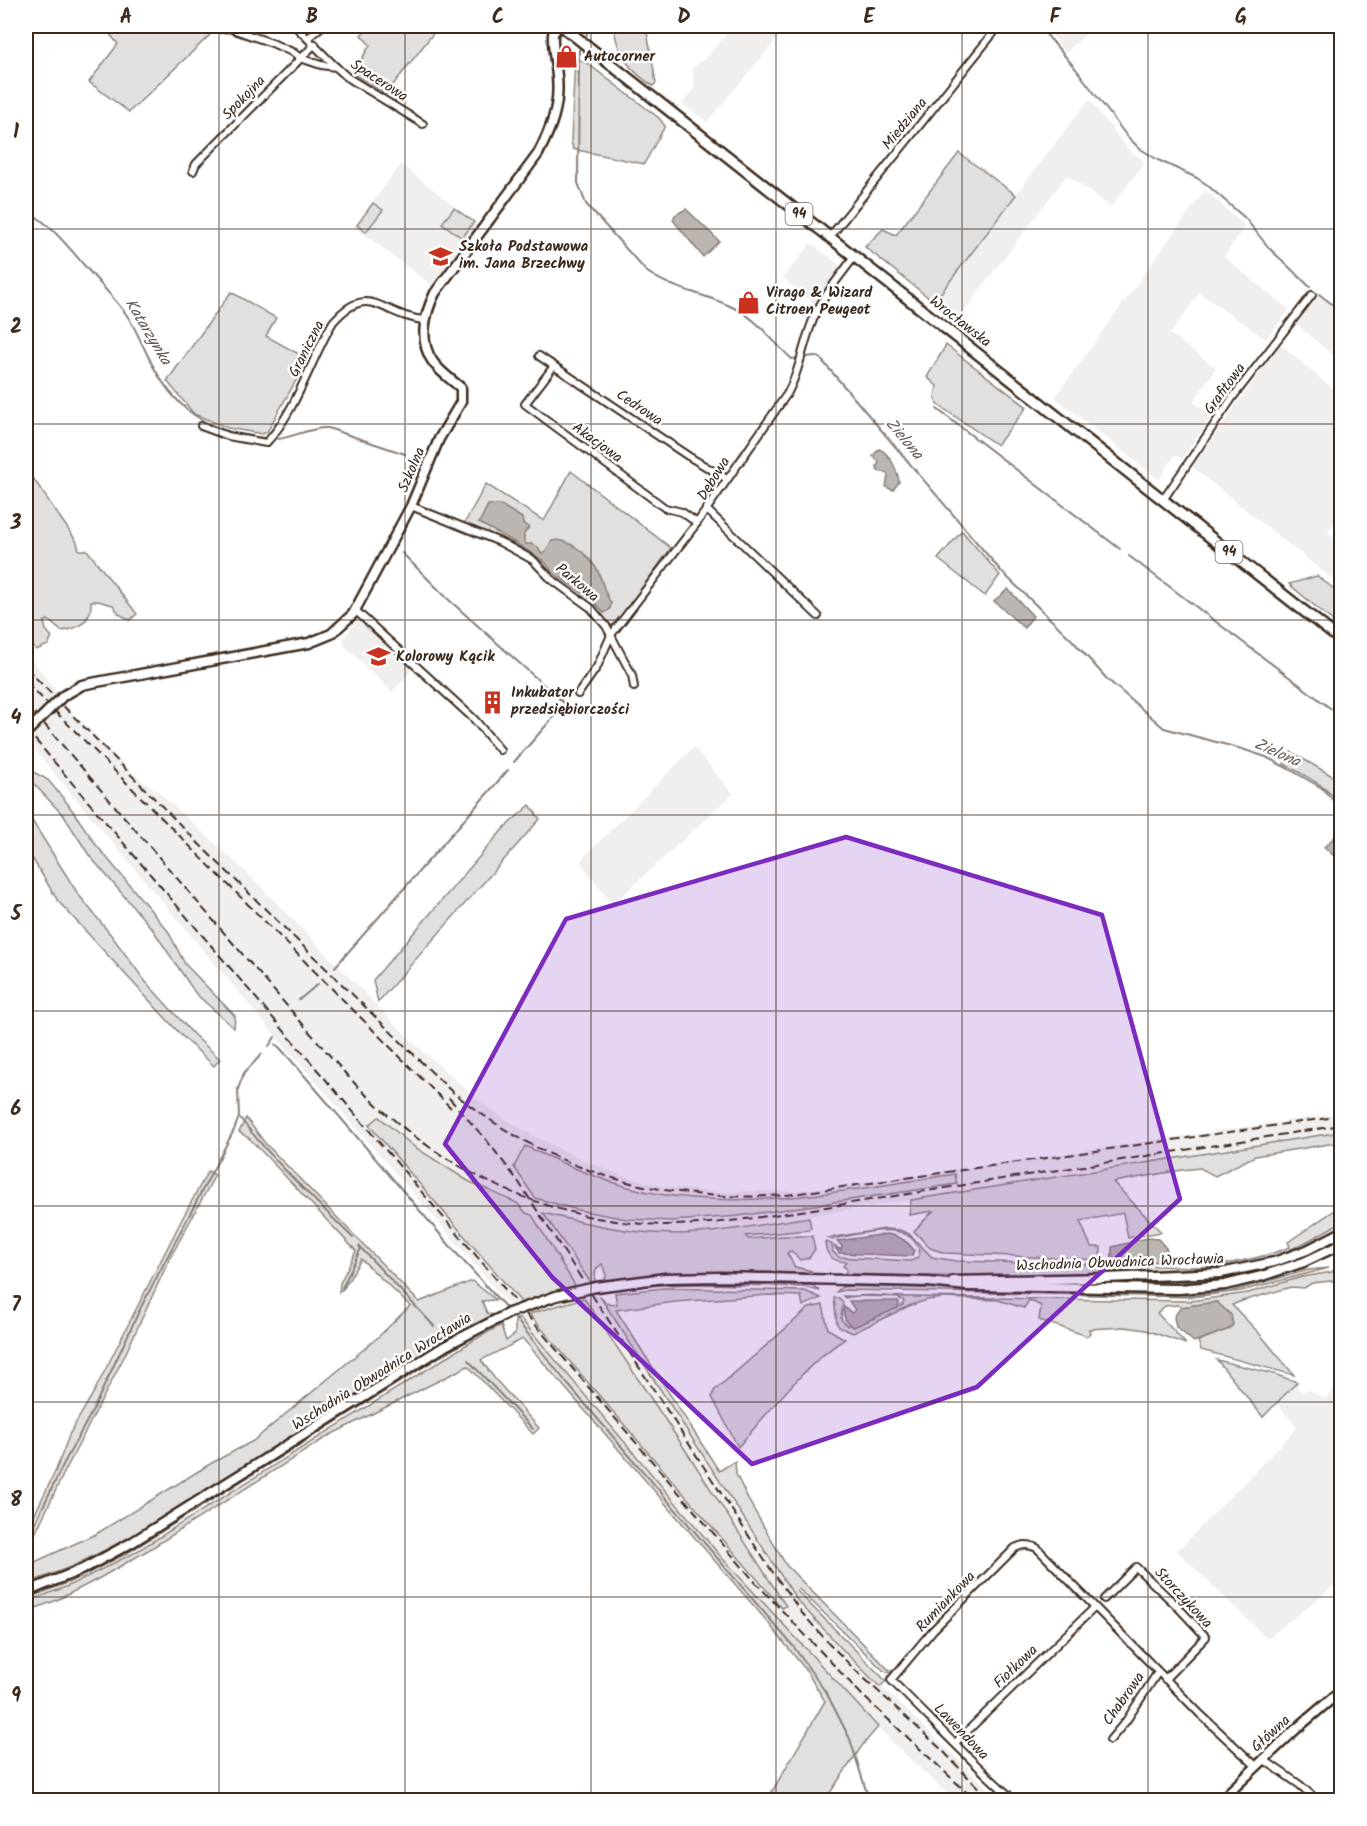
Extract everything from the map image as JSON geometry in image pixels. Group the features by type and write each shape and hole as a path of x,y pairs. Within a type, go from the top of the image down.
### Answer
{"main road":[{"name":"Wrocławska","path":"560,26 577,37 1341,641"},
{"path":"424,320 435,293 546,140 556,108 557,76 553,34 560,26"},
{"name":"Szkolna","path":"26,733 63,696 82,685 309,643 326,637 339,627 355,610 411,506 439,439 462,399 461,388 431,359 425,340 424,320"},
{"name":"Wschodnia Obwodnica Wrocławia","path":"26,1592 68,1575 123,1548 445,1346 509,1313 556,1296 628,1281 695,1277 928,1282 1221,1274 1274,1262 1307,1250 1341,1232"},
{"name":"Wschodnia Obwodnica Wrocławia","path":"928,1282 967,1287 1145,1289 1213,1286 1281,1271 1341,1244"},
{"name":"Główna","path":"1221,1800 1341,1690"}],"street":[{"path":"295,26 336,67"},
{"path":"308,38 321,26"},
{"name":"Miedziana","path":"829,238 999,26"},
{"name":"Spacerowa","path":"220,29 229,28 287,50 300,58 336,67 347,77 423,124"},
{"name":"Spokojna","path":"193,171 196,164 315,44"},
{"name":"Dębowa","path":"818,616 706,509 795,381 817,310 854,257"},
{"name":"Grafitowa","path":"1162,500 1233,397 1312,295"},
{"name":"Graniczna","path":"201,426 228,436 266,443 274,435 287,413 333,322 358,302 367,301 410,319 424,320"},
{"name":"Cedrowa","path":"539,356 688,456 727,479"},
{"name":"Akacjowa","path":"554,366 525,404 665,508 682,513 698,523"},
{"name":"Parkowa","path":"411,506 520,552 540,566 551,579 591,608 612,635 632,675 634,687"},
{"path":"578,694 597,667 612,635 698,523 706,509"},
{"path":"355,610 466,712 500,750"},
{"name":"Rumiankowa","path":"891,1680 933,1630 1015,1548 1022,1544 1037,1548 1094,1608"},
{"name":"Storczykowa","path":"1104,1599 1136,1567 1206,1637 1165,1679"},
{"path":"1094,1608 1165,1679 1259,1763 1300,1785 1317,1800"},
{"name":"Fiołkowa","path":"955,1743 1094,1608"},
{"name":"Chabrowa","path":"1110,1740 1126,1721 1158,1672"},
{"name":"Lawendowa","path":"891,1680 1014,1800"}],"highlighted area":[{"path":"846,837 1102,915 1180,1199 977,1387 752,1464 552,1277 445,1144 566,919"}],"shaded area":[{"path":"117,26 205,26 213,28 210,35 129,112 89,82 118,44 109,33"},
{"path":"369,26 439,26 386,94 353,74 370,45 361,35"},
{"path":"614,26 646,26 656,83 653,86 631,68 621,53"},
{"path":"733,26 788,26 707,122 682,104 695,88 692,68 706,58"},
{"path":"1044,26 1089,26 1093,28 1066,53"},
{"path":"575,58 588,64 659,118 665,126 644,164 573,149 571,140"},
{"path":"1089,99 1126,147 1145,162 1111,207 1067,175 958,319 934,302"},
{"path":"959,153 1016,195 934,302 865,247 883,229 896,235"},
{"path":"401,164 479,226 433,286 354,227"},
{"path":"1205,190 1245,226 1224,257 1289,310 1266,339 1199,293 1170,334 1216,368 1193,402 1212,415 1182,459 1175,455 1159,480 1056,396"},
{"path":"373,203 383,210 366,232 357,225"},
{"path":"454,208 474,222 462,238 442,223"},
{"path":"686,209 719,241 703,257 673,220 675,215"},
{"path":"811,243 842,267 816,305 783,278"},
{"path":"231,292 276,318 266,336 308,359 267,432 262,434 228,428 194,414 167,381"},
{"path":"1317,294 1341,314 1341,362 1295,323"},
{"path":"1280,344 1341,396 1341,515 1328,532 1341,544 1341,586 1192,467"},
{"path":"946,345 1027,407 997,445 937,404 935,397 937,386 927,377"},
{"path":"879,449 893,463 897,473 899,482 893,490 886,487 887,473 878,471 879,462 873,456"},
{"path":"26,468 77,542 79,550 87,550 137,614 130,620 119,614 113,605 91,601 87,619 79,626 61,631 48,620 44,622 46,630 52,637 48,645 36,650 26,637"},
{"path":"571,471 671,548 614,626 609,624 582,597 555,578 539,559 512,543 464,524 486,484 544,521"},
{"path":"488,505 501,505 522,518 523,524 529,527 524,534 524,541 526,544 538,547 541,554 546,552 552,541 558,540 583,552 598,572 611,603 610,609 604,613 591,599 553,573 544,561 479,523"},
{"path":"962,531 1000,575 985,596 938,559"},
{"path":"1317,576 1341,594 1341,628 1289,584"},
{"path":"1008,589 1033,616 1024,628 994,601"},
{"name":"Kolorowy Kącik","path":"356,622 362,622 413,669 392,692 344,645 344,637"},
{"path":"26,652 72,712 111,752 135,775 160,793 244,870 412,1041 479,1101 530,1134 620,1175 666,1187 713,1192 792,1191 851,1185 1341,1113 1341,1132 712,1231 654,1233 586,1224 544,1214 797,1600 842,1649 999,1800 954,1800 856,1705 723,1559 454,1240 274,1034 26,740"},
{"path":"694,747 733,794 612,905 580,861"},
{"path":"1291,752 1341,781 1341,806 1322,787 1284,764"},
{"path":"30,770 48,780 68,804 97,846 168,931 185,964 235,1016 234,1028 196,994 153,930 89,855 64,816 31,781"},
{"path":"530,805 540,819 378,1002 373,980 505,827"},
{"path":"26,811 78,894 145,981 194,1035 220,1059 214,1066 182,1036 58,901 26,848"},
{"path":"1341,831 1341,862 1324,847"},
{"path":"379,1117 413,1146 468,1181 517,1203 526,1213 532,1215 576,1287 522,1303 369,1125"},
{"path":"246,1118 265,1143 419,1302 472,1281 496,1300 482,1301 487,1313 493,1315 444,1342 129,1538 73,1566 26,1584 26,1566 96,1534 210,1464 253,1441 376,1339 410,1306 361,1259 344,1288 339,1292 340,1283 356,1251 250,1139 239,1132"},
{"path":"1341,1132 1341,1142 1255,1156 1215,1176 1200,1168 1113,1182 1161,1232 1128,1238 1123,1213 1080,1221 1091,1247 1101,1247 1100,1260 945,1253 930,1248 914,1231 933,1211 909,1215 911,1200"},
{"path":"525,1146 607,1181 659,1194 696,1198 733,1200 807,1196 955,1174 957,1184 739,1216 672,1221 627,1219 578,1210 535,1198 514,1167"},
{"path":"208,1171 215,1175 169,1260 124,1357 33,1538 26,1545 26,1532 56,1470 70,1433 94,1392"},
{"path":"1341,1206 1341,1222 1287,1251 1248,1265 1206,1272 977,1277 841,1274 846,1273 846,1268 843,1266 846,1262 837,1261 831,1257 825,1242 832,1244 833,1252 839,1257 911,1261 920,1253 915,1242 907,1235 896,1231 873,1231 885,1229 900,1230 909,1234 932,1257 956,1261 1200,1267 1269,1254 1290,1247 1288,1242"},
{"path":"543,1213 611,1228 672,1234 731,1230 809,1217 811,1228 808,1230 746,1236 748,1239 812,1236 815,1249 809,1258 800,1260 791,1251 787,1253 795,1267 812,1271 804,1273 680,1273 605,1281 606,1275 602,1264 596,1269 594,1283 591,1283"},
{"path":"871,1231 833,1240 828,1238"},
{"path":"887,1234 899,1237 908,1244 914,1250 912,1256 839,1253 834,1246 841,1250 842,1246 837,1241"},
{"path":"1341,1236 1341,1239 1306,1257 1271,1270 1236,1278 1164,1285 1052,1283 1181,1282 1231,1277 1292,1260"},
{"path":"1147,1238 1158,1239 1166,1248 1169,1256 1161,1262 1112,1259 1112,1247"},
{"path":"1329,1268 1241,1291 1191,1297 846,1290 836,1292 842,1287 849,1286 1181,1296 1229,1292 1308,1270"},
{"path":"1341,1268 1341,1280 1312,1283 1304,1288 1291,1287 1232,1305 1294,1375 1201,1350 1198,1341 1229,1329 1217,1302 1181,1307 1178,1305 1165,1306 1157,1313 1186,1344 1146,1330 1125,1327 1089,1329 1090,1333 1087,1336 1039,1320 1041,1306 1029,1300 1024,1308 998,1300 944,1298 927,1300 909,1306 853,1333 837,1324 834,1298 839,1298 843,1302 841,1319 847,1326 848,1324 854,1327 903,1305 904,1301 892,1297 1191,1301 1248,1293"},
{"path":"723,1283 812,1285 820,1291 804,1287 708,1284 613,1289 650,1284"},
{"path":"664,1288 805,1291 821,1298 803,1306 801,1296 769,1295 675,1302 616,1310 719,1471 735,1461 736,1474 750,1503 786,1565 888,1669 892,1670 891,1673 884,1671 798,1588 797,1591 886,1681 880,1687 797,1600 599,1295 608,1304 617,1305 615,1293"},
{"path":"876,1295 892,1297 857,1296"},
{"path":"584,1298 786,1606 782,1608 529,1314"},
{"path":"849,1301 899,1302 898,1308 854,1327 848,1324 844,1316 844,1307 852,1313 855,1310"},
{"path":"1217,1302 1231,1315 1233,1325 1229,1329 1194,1342 1176,1327 1174,1317 1181,1307"},
{"path":"823,1305 828,1329 845,1339 802,1374 738,1447 712,1397 714,1391 809,1308"},
{"path":"520,1318 723,1559 878,1727 825,1800 767,1800 825,1701 805,1669 766,1620 523,1339 481,1360 539,1428 533,1434 468,1366 330,1435 150,1549 57,1600 26,1612 26,1602 68,1586 134,1553 501,1325 506,1341 515,1334 515,1320"},
{"path":"500,1322 438,1358 126,1554 70,1582 26,1599 126,1552 426,1363"},
{"path":"1217,1360 1274,1374 1297,1382 1263,1417"},
{"path":"1341,1382 1341,1580 1267,1639 1177,1551 1298,1427 1277,1404 1295,1385 1303,1392 1309,1390 1325,1399"}],"waterway":[{"path":"233,26 269,39"},
{"name":"Zielona","path":"585,40 589,26"},
{"path":"1039,26 1076,69 1126,135 1139,148 1206,184 1245,218 1269,248 1310,287"},
{"path":"274,41 297,49"},
{"name":"Zielona","path":"582,45 579,50 578,183 586,204 646,271 667,283 725,304 744,314 759,325 792,359 814,356 820,358 1001,571 1072,640 1107,679 1164,728 1266,757 1322,788 1342,810"},
{"name":"Katarzynka","path":"26,208 58,236 122,308 157,373 180,403 194,415 226,431 267,438"},
{"path":"1319,294 1342,312"},
{"path":"937,409 1120,549"},
{"name":"Katarzynka","path":"278,439 315,429 328,428 405,454"},
{"path":"402,553 448,599 565,704 514,762"},
{"path":"1129,556 1342,717"},
{"path":"335,967 508,770"},
{"path":"299,1000 318,984"},
{"path":"269,1046 275,1037"},
{"path":"275,1044 508,1310"},
{"path":"26,1542 64,1463 93,1410 141,1307 234,1130 239,1117 238,1089 244,1073 262,1054"},
{"path":"240,1118 280,1165 353,1238"},
{"path":"359,1246 434,1326"},
{"path":"342,1288 361,1248"},
{"path":"512,1314 566,1382 793,1646 827,1694 850,1739 869,1800"},
{"path":"468,1360 533,1429"}],"railway":[{"path":"26,668 206,851 449,1089 525,1141 565,1161 607,1176 649,1187 693,1194 786,1195 1342,1116"},
{"path":"26,682 451,1108"},
{"path":"26,703 344,1072 377,1105 412,1134 450,1160 490,1182 532,1200 575,1213 620,1222 667,1225 720,1222 1342,1125"},
{"path":"26,729 756,1583 862,1695 975,1800"},
{"path":"449,1098 488,1142 518,1181 767,1564 802,1613 854,1669 942,1750 990,1800"}],"place":[{"name":"Autocorner","path":"566,57"},
{"name":"Szkoła Podstawowa im. Jana Brzechwy","path":"441,256"},
{"name":"Virago & Wizard Citroen Peugeot","path":"748,302"},
{"name":"Kolorowy Kącik","path":"378,657"},
{"name":"Inkubator przedsiębiorczości","path":"493,702"}]}
